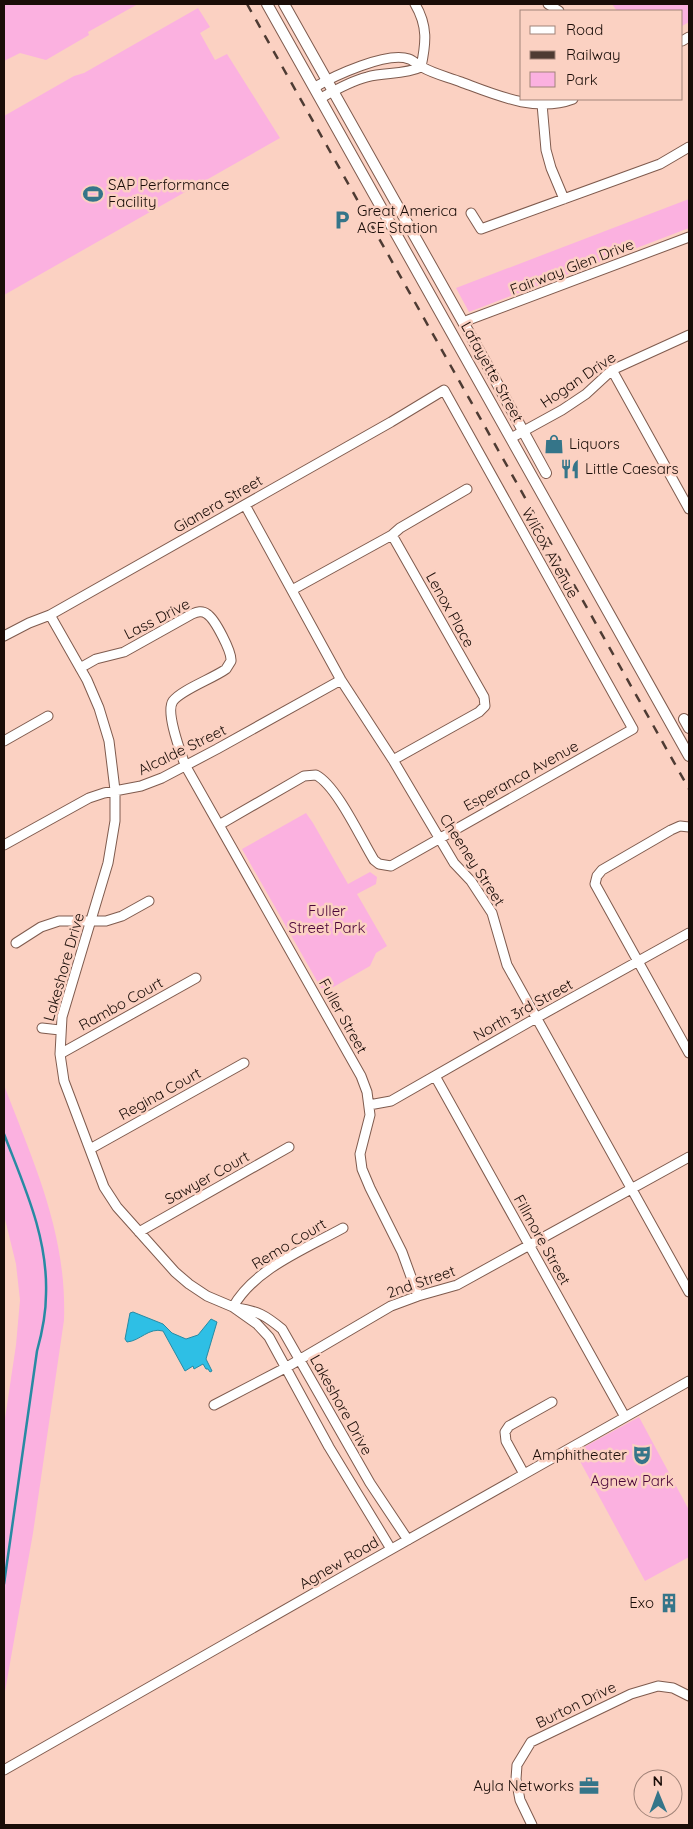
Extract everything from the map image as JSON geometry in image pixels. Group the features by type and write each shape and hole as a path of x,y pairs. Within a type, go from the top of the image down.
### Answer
{"main road":[{"name":"Lafayette Street","path":"267,4 689,756"},
{"name":"Lafayette Street","path":"284,4 464,322 546,473"}],"street":[{"path":"415,4 422,16 426,41 421,67"},
{"path":"315,87 356,68 378,61 409,58 421,67 502,97 542,104 568,100"},
{"path":"321,98 365,77 395,72 410,72 421,67"},
{"path":"542,104 546,150 551,168 564,199"},
{"path":"471,213 480,229 660,164 689,148"},
{"name":"Fairway Glen Drive","path":"464,322 689,237"},
{"name":"Hogan Drive","path":"511,438 562,410 586,394 612,370 689,335"},
{"path":"612,370 689,508"},
{"name":"Gianera Street","path":"4,636 50,615 415,409 444,390"},
{"name":"Wilcox Avenue","path":"444,390 633,729"},
{"path":"292,590 392,535 400,528 467,489"},
{"name":"Cheeney Street","path":"245,505 341,680 393,760 454,863 471,881 492,913 507,965 689,1292"},
{"name":"Lenox Place","path":"392,535 484,697 485,706 479,712 393,760"},
{"name":"Lass Drive","path":"80,668 96,659 124,652 196,612 208,614 230,652 231,662 223,672 178,696 171,704 170,713 185,765"},
{"name":"Lakeshore Drive","path":"50,615 94,694 111,756 115,790 115,821 111,849 66,1003 60,1030 61,1069 68,1092 104,1187 110,1198 176,1272 207,1296 233,1308 257,1324 269,1337 339,1464 391,1549"},
{"name":"Alcalde Street","path":"4,845 89,798 151,782 217,749 341,680"},
{"path":"4,741 48,716"},
{"path":"672,726 688,721"},
{"name":"Esperanca Avenue","path":"219,824 304,776 316,775 325,782 342,804 371,855 379,864 391,866 633,729"},
{"name":"Fuller Street","path":"185,765 361,1076 370,1115 360,1154 362,1169 402,1252 418,1296"},
{"path":"689,827 680,826 671,830 602,870 597,876 595,884 689,1053"},
{"path":"16,943 41,927 60,921 106,921 122,916 149,901"},
{"name":"North 3rd Street","path":"369,1105 391,1101 536,1018 689,934"},
{"name":"Rambo Court","path":"60,1054 196,978"},
{"path":"42,1028 60,1030"},
{"name":"Regina Court","path":"90,1149 244,1063"},
{"name":"Fillmore Street","path":"435,1076 625,1417"},
{"name":"Sawyer Court","path":"139,1232 290,1148"},
{"name":"2nd Street","path":"214,1405 287,1368 391,1306 418,1296 457,1286 689,1157"},
{"name":"Remo Court","path":"233,1308 240,1295 250,1284 267,1271 342,1228"},
{"name":"Lakeshore Drive","path":"233,1308 254,1310 282,1329 370,1483 408,1540"},
{"name":"Agnew Road","path":"4,1770 689,1381"},
{"path":"524,1474 506,1441 505,1432 509,1426 552,1402"},
{"name":"Burton Drive","path":"532,1825 520,1800 516,1779 517,1765 531,1742 631,1694 658,1686 673,1688 689,1696"}],"green space":[{"path":"4,4 138,4 88,32 89,35 46,60 20,53 4,61"},
{"path":"612,4 689,4 689,22 683,25 683,10 616,10"},
{"name":"SAP Performance Facility","path":"198,8 210,27 200,33 215,60 227,54 280,138 4,295 4,116"},
{"path":"689,199 689,228 469,312 456,288"},
{"name":"Fuller Street Park","path":"306,813 348,884 370,872 377,877 376,884 357,894 387,946 376,953 370,966 330,989 321,988 242,849"},
{"path":"4,1085 37,1171 54,1228 64,1288 64,1320 33,1533 4,1697 4,1425 16,1345 20,1300 16,1264 4,1215"},
{"name":"Agnew Park","path":"639,1417 689,1510 689,1557 645,1581 575,1452"}],"water":[{"path":"133,1312 163,1324 172,1333 186,1339 198,1335 211,1319 217,1322 206,1359 212,1371 210,1372 206,1369 203,1364 194,1369 193,1366 185,1371 163,1331 149,1332 127,1342 125,1339 130,1313"}],"waterway":[{"path":"4,1134 27,1192 39,1232 46,1273 44,1316 37,1351 4,1584"}],"railway":[{"path":"247,4 689,789"}],"place":[{"name":"SAP Performance Facility","path":"93,194"},
{"name":"Great America ACE Station","path":"342,220"},
{"name":"Liquors","path":"554,444"},
{"name":"Little Caesars","path":"570,469"},
{"name":"Amphitheater","path":"642,1455"},
{"name":"Exo","path":"669,1603"},
{"name":"Ayla Networks","path":"589,1786"}]}
